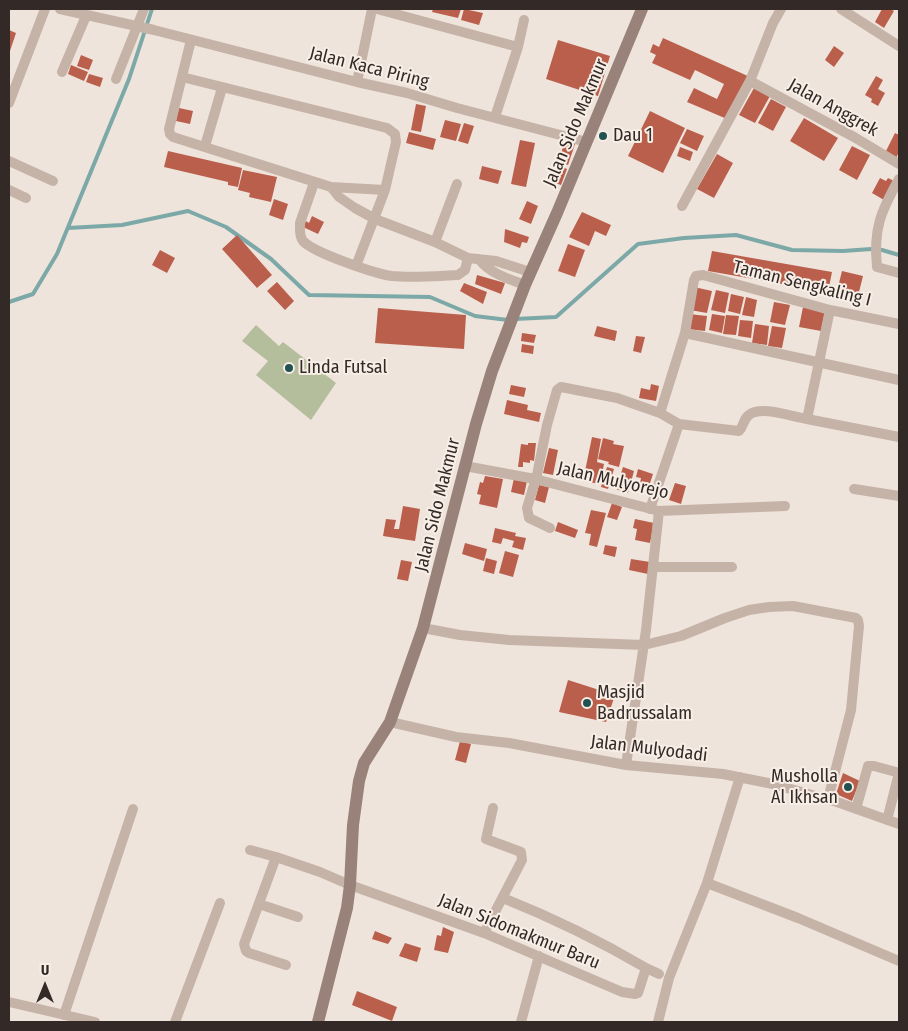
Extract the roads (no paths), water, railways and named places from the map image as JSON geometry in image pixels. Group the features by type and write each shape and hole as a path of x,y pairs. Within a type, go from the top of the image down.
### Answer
{"main road":[{"name":"Jalan Sido Makmur","path":"318,1022 347,908 353,825 359,781 364,763 390,722 423,628 492,371 530,272 587,142 642,9"}],"street":[{"path":"9,103 45,9"},
{"name":"Jalan Kaca Piring","path":"60,9 154,30 407,93 587,142"},
{"path":"116,79 139,28 144,9"},
{"path":"357,82 372,9"},
{"path":"377,9 518,47"},
{"path":"682,206 750,81 773,23 781,9"},
{"path":"841,9 899,46"},
{"path":"62,72 86,16"},
{"path":"495,118 518,47 524,20"},
{"path":"191,40 169,129 173,137 331,187 385,190"},
{"path":"182,77 388,128 392,131 396,137 396,142 385,190 356,266"},
{"name":"Jalan Anggrek","path":"750,81 854,137 899,164"},
{"path":"205,146 222,88"},
{"path":"9,161 53,181"},
{"path":"899,179 881,213 876,234 877,267 899,273"},
{"path":"314,182 300,223 301,238 309,245 356,266 392,276 458,275 465,270 468,258"},
{"path":"435,242 457,184"},
{"path":"331,187 339,197 354,208 375,219 435,242 468,258 496,261 530,272"},
{"path":"9,190 26,198"},
{"path":"480,259 490,270 525,285"},
{"name":"Taman Sengkaling I","path":"685,333 694,280 696,276 703,275 830,310 899,324"},
{"path":"807,419 830,310"},
{"path":"660,413 685,333 899,380"},
{"path":"550,528 529,518 527,514 547,425 557,390 561,387 617,398 660,413 679,424 739,431 749,414 761,410 899,437"},
{"path":"626,765 653,567 655,510 679,424"},
{"name":"Jalan Mulyorejo","path":"466,466 535,479 655,510 785,506"},
{"path":"854,488 899,496"},
{"path":"653,567 732,567"},
{"path":"423,628 460,635 500,639 644,640 682,636 749,610 778,606 806,608 851,616 858,620 859,626 851,710 828,799"},
{"name":"Jalan Mulyodadi","path":"390,722 456,737 509,743 626,765 740,777 828,799 899,824"},
{"path":"856,809 868,766 871,765 896,772 898,777 887,820"},
{"path":"658,1022 669,978 707,883 740,777"},
{"path":"484,933 523,855 521,852 486,839 493,808"},
{"path":"64,1015 133,809"},
{"name":"Jalan Sidomakmur Baru","path":"250,850 320,872 350,885 484,933 622,992 632,994 639,992 646,968"},
{"path":"276,857 244,941 244,948 249,952 286,965"},
{"path":"707,883 898,957"},
{"path":"503,898 556,920 614,949 658,974"},
{"path":"175,1022 220,903"},
{"path":"258,904 298,917"},
{"path":"521,1022 539,956"},
{"path":"9,1002 95,1022"}],"waterway":[{"path":"9,302 33,294 57,254 129,79 152,9"},
{"path":"68,228 122,225 188,211 226,227 271,259 309,295 430,297 475,316 508,320"},
{"path":"515,319 556,317 638,244 684,238 736,235 792,250 843,251 871,249 899,255"}],"place":[{"name":"Dau 1","path":"603,136"},
{"name":"Linda Futsal","path":"289,368"},
{"name":"Masjid Badrussalam","path":"587,703"},
{"name":"Musholla Al Ikhsan","path":"848,787"}]}
